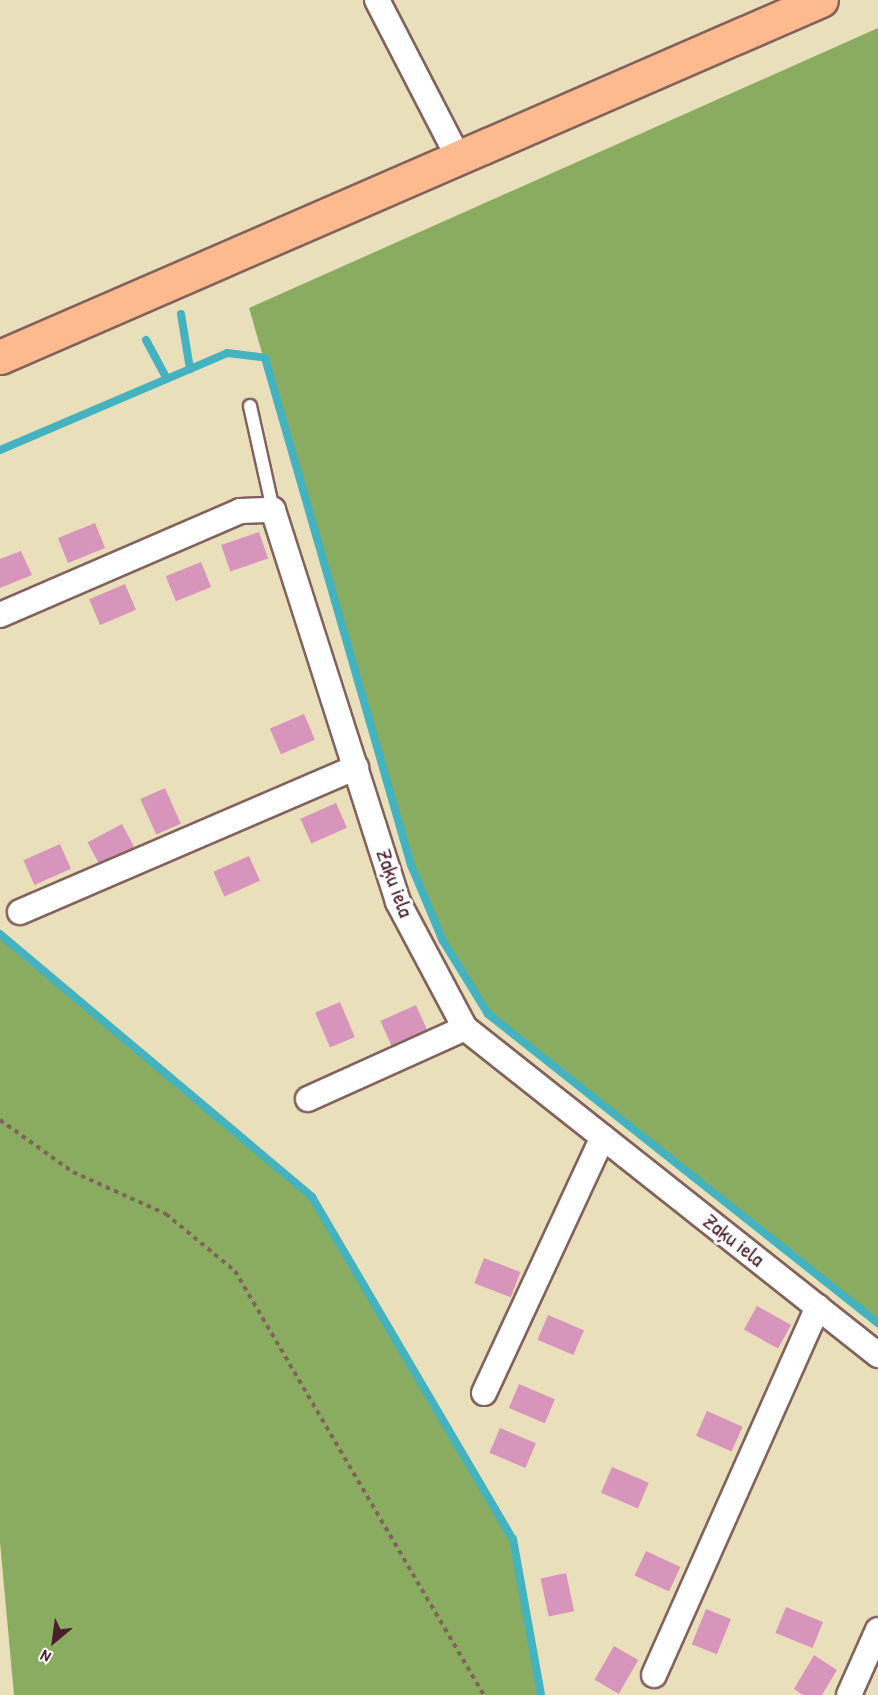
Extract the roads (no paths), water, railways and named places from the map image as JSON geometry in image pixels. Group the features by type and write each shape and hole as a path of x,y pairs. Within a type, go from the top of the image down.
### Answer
{"highway":[{"path":"0,357 820,0"}],"street":[{"path":"377,0 458,157"},
{"path":"0,615 240,511 273,510"},
{"name":"Zaķu iela","path":"273,510 398,902 465,1028 878,1354"},
{"path":"20,912 356,767"},
{"path":"308,1099 465,1028"},
{"path":"484,1393 603,1137"},
{"path":"654,1675 818,1307"},
{"path":"849,1695 878,1630"}],"lane":[{"path":"250,406 273,510"}],"waterway":[{"path":"181,314 190,369"},
{"path":"146,340 167,379"},
{"path":"0,450 227,353 265,358 411,865 443,941 488,1014 878,1323"},
{"path":"0,934 312,1197 513,1539 541,1695"}]}
